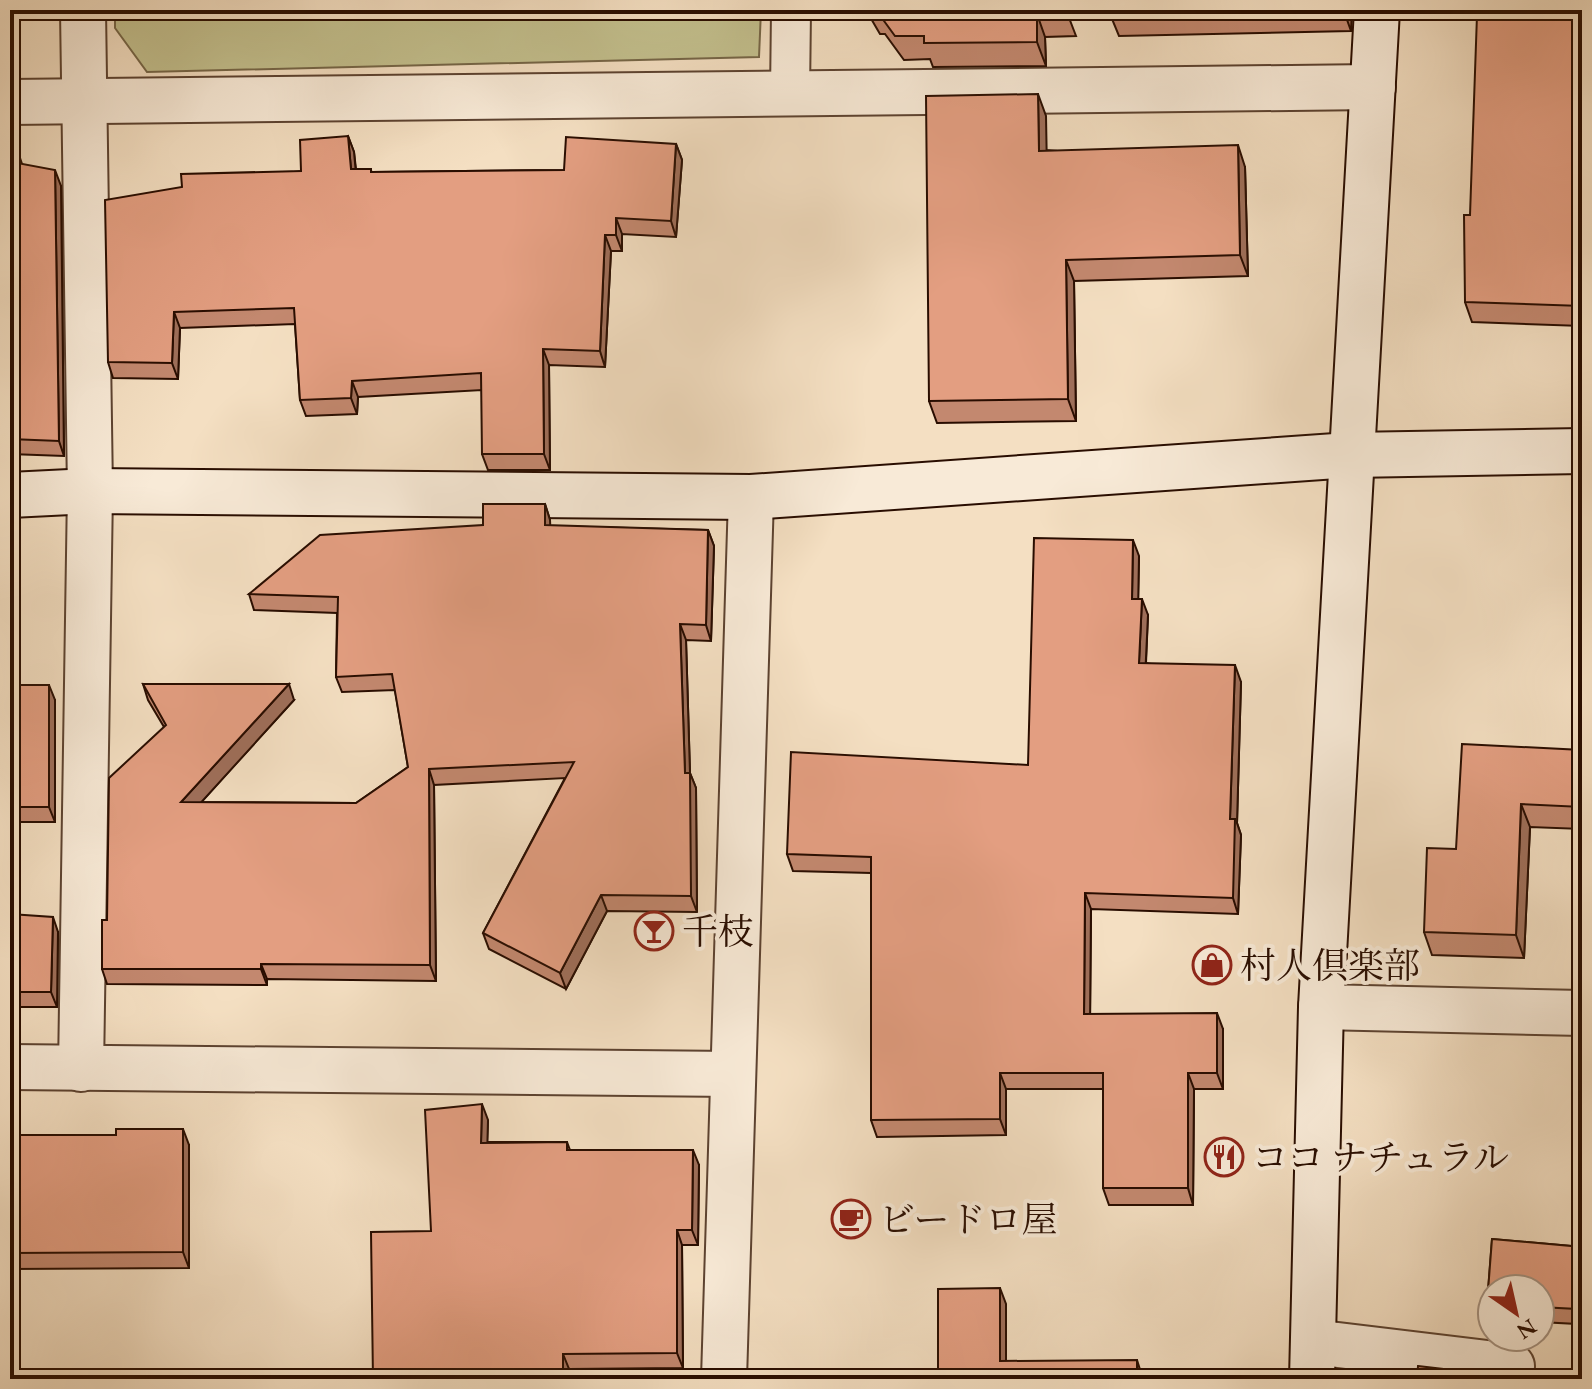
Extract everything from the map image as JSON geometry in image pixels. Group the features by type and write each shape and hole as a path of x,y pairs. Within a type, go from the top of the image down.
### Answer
{"street":[{"path":"81,1069 90,491 83,10"},
{"path":"1377,10 1321,1007 1313,1360 1512,1366 1511,1379"},
{"path":"10,102 1373,87"},
{"path":"10,495 90,491 751,497 1350,455 1582,451"},
{"path":"724,1379 751,497"},
{"path":"1321,1007 1582,1013"},
{"path":"10,1067 733,1074"}],"lane":[{"path":"790,94 791,10"}],"shaded area":[{"path":"115,10 761,10 759,57 147,72 115,28"}],"building":[{"path":"876,10 1066,10 1067,13 1037,14 1037,42 924,43 924,36 895,36"},
{"path":"1112,10 1345,10 1345,14 1112,19"},
{"path":"1512,10 1582,11 1582,306 1465,302 1464,215 1470,215 1477,15"},
{"path":"1038,94 1039,151 1238,145 1240,255 1066,260 1068,399 929,401 926,96"},
{"path":"348,136 351,169 371,169 371,172 564,170 566,137 676,144 671,221 616,218 616,235 605,235 600,351 543,349 544,454 482,454 481,373 352,381 351,398 300,400 294,308 174,312 172,363 108,362 105,200 182,187 181,174 301,171 300,140"},
{"path":"10,149 17,149 17,163 55,170 59,441 10,439"},
{"path":"483,504 545,504 545,525 708,530 706,625 680,624 685,773 690,773 691,896 601,895 560,973 483,933 574,762 429,769 430,965 261,964 261,969 102,969 102,920 107,920 109,778 166,725 143,684 289,684 181,802 356,803 408,767 392,674 336,677 338,597 249,594 320,535 483,525"},
{"path":"1034,538 1133,540 1132,599 1142,599 1139,663 1235,665 1230,819 1235,819 1233,898 1085,893 1084,1014 1217,1013 1217,1073 1188,1073 1188,1188 1103,1188 1103,1073 1000,1073 1000,1119 871,1120 871,857 787,854 791,752 1028,765"},
{"path":"10,685 49,685 49,807 10,807"},
{"path":"1462,744 1582,750 1582,807 1521,804 1516,935 1424,932 1427,848 1456,849"},
{"path":"10,914 53,917 51,992 10,992"},
{"path":"482,1104 481,1143 567,1142 567,1150 693,1150 692,1230 677,1230 677,1353 563,1354 563,1379 373,1379 371,1232 431,1231 425,1110"},
{"path":"116,1129 183,1129 183,1252 10,1253 10,1135 116,1135"},
{"path":"1492,1239 1582,1247 1582,1379 1576,1379 1577,1309 1556,1308 1556,1273 1489,1273"},
{"path":"1000,1288 1000,1361 1137,1360 1137,1379 938,1379 938,1289"},
{"path":"1418,1366 1460,1371 1460,1379 1417,1379"}],"place":[{"name":"千枝","path":"654,931"},
{"name":"村人倶楽部","path":"1212,965"},
{"name":"ココ ナチュラル","path":"1224,1157"},
{"name":"ビードロ屋","path":"851,1219"}]}
